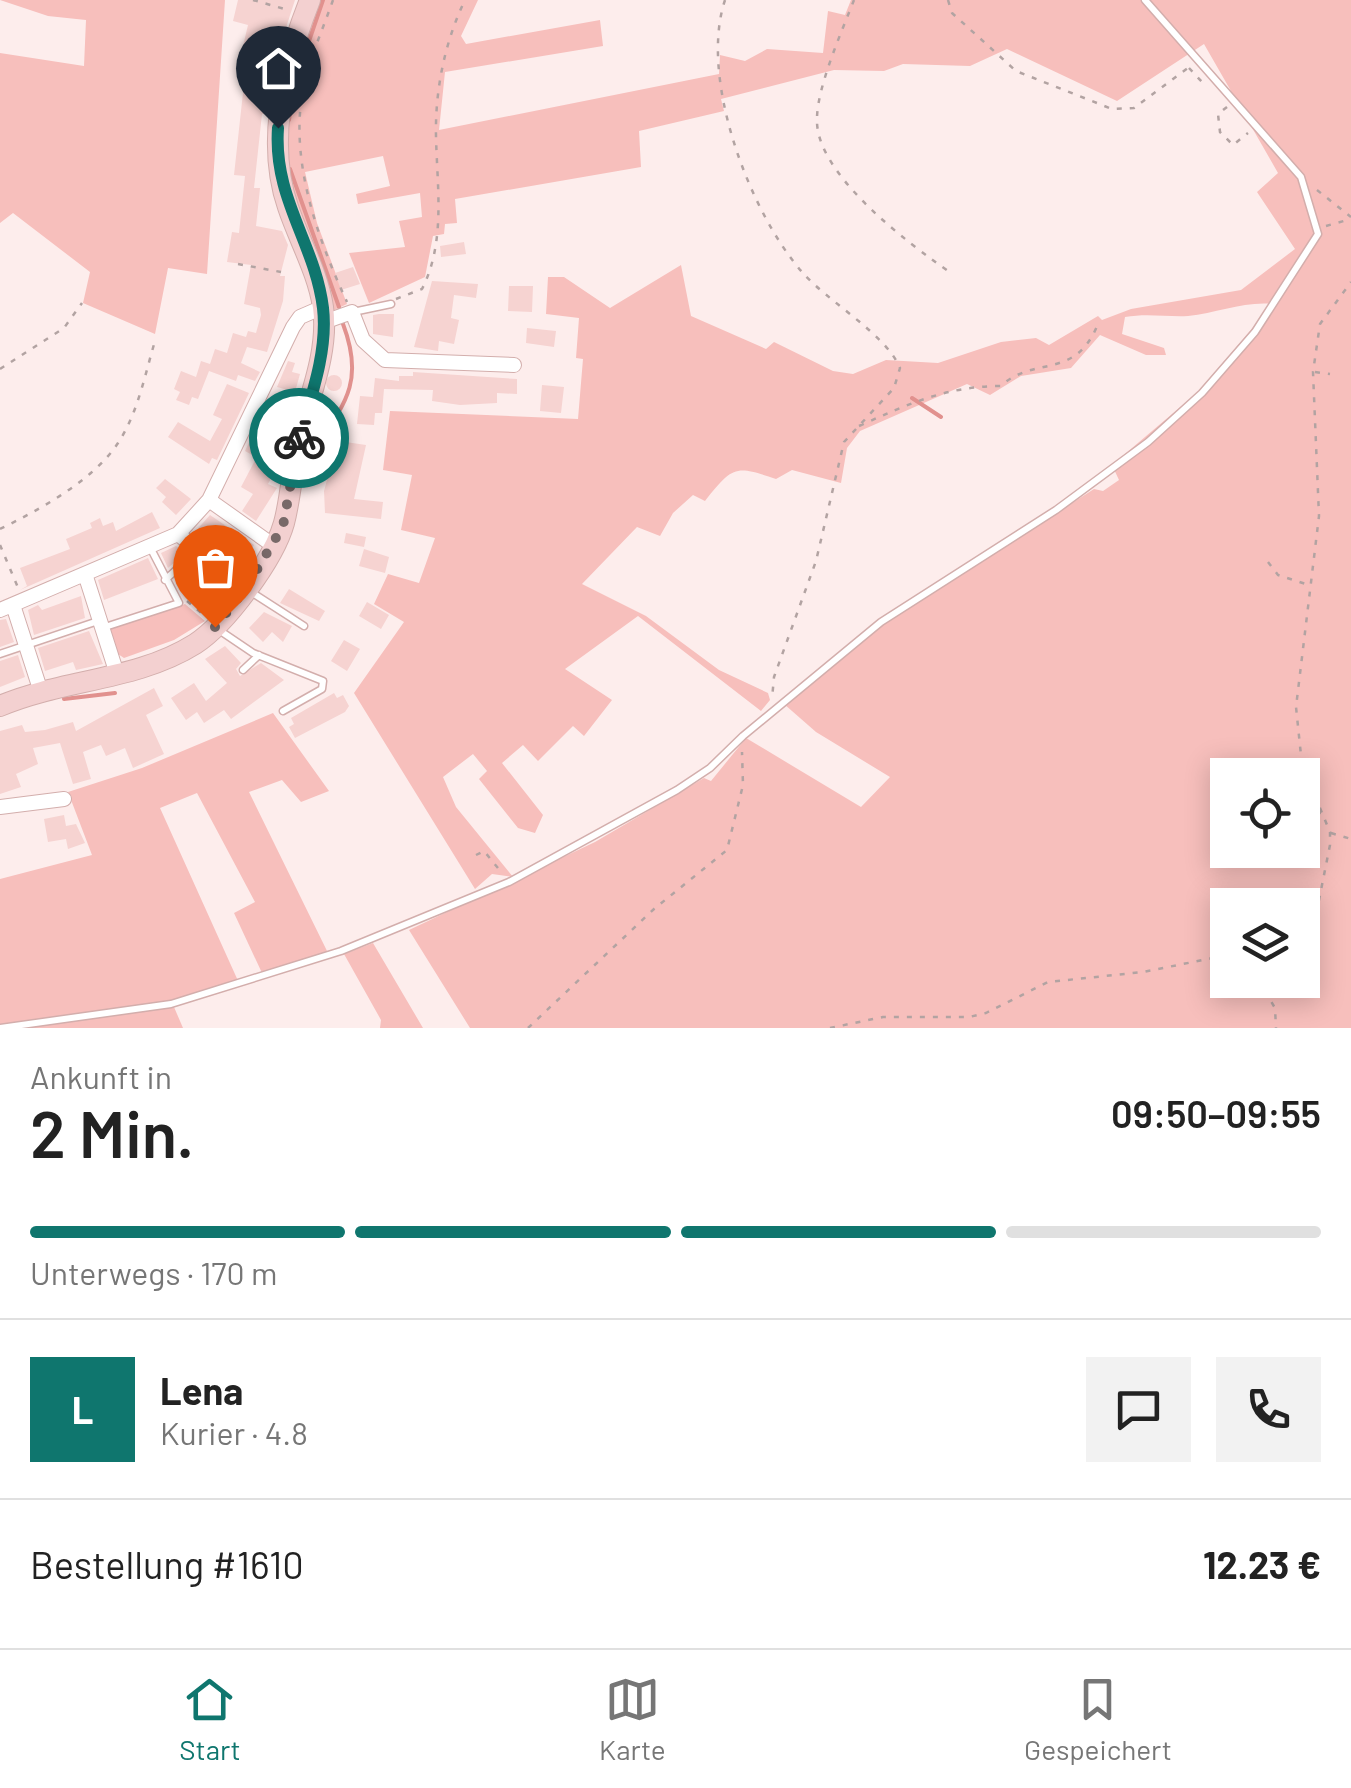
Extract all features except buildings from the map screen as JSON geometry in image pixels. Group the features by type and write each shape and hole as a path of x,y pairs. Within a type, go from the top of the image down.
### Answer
{"street":[{"path":"0,706 180,652 215,627 246,588 283,526 293,463 322,352 326,316 283,194 276,154 288,67 307,7"},
{"path":"41,692 12,605 86,577 178,534 210,500 292,327 300,318 350,313 363,340 386,360 514,365"},
{"path":"210,500 274,546"},
{"path":"178,534 246,588"},
{"path":"86,577 117,674"},
{"path":"0,807 64,799"}],"lane":[{"path":"0,1028 171,1004 229,988 408,926 509,882 592,839 694,780 881,622 1056,510 1176,418 1255,332 1318,234 1301,176 1145,0"},
{"path":"350,313 390,303"},
{"path":"0,654 180,602 151,549"},
{"path":"165,580 196,552"},
{"path":"246,588 304,626"},
{"path":"215,627 259,655 323,681 322,689 282,711"},
{"path":"243,670 259,655"}],"path":[{"path":"252,0 307,7"},
{"path":"333,0 305,79 300,144 317,222 350,313"},
{"path":"390,303 422,289 432,267 438,212 436,134 440,91 445,52 465,0"},
{"path":"726,0 716,41 719,97 767,220 800,270 889,350 900,368 894,388 844,442 816,561 774,677 773,710"},
{"path":"854,0 816,117 822,148 830,164 874,214 951,274"},
{"path":"948,0 952,13 1016,70 1112,110 1134,108 1198,63"},
{"path":"1188,67 1202,82"},
{"path":"1236,100 1218,114 1220,132 1233,145 1257,125"},
{"path":"1301,176 1351,218"},
{"path":"1318,234 1340,218 1351,218"},
{"path":"238,264 281,272"},
{"path":"1320,901 1330,832 1302,765 1296,707 1318,516 1313,372 1325,312 1351,282"},
{"path":"0,369 64,328 82,303"},
{"path":"857,426 930,393 964,386 1001,386 1012,376 1068,363 1093,336 1098,324"},
{"path":"0,528 72,485 102,462 119,442 155,341"},
{"path":"1313,372 1330,374"},
{"path":"0,545 12,605"},
{"path":"1268,562 1278,575 1310,585"},
{"path":"180,602 188,601 198,610"},
{"path":"528,1028 654,908 727,850 743,785 744,756 738,741"},
{"path":"1330,832 1351,839"},
{"path":"476,855 484,851 500,872"},
{"path":"830,1028 883,1017 969,1017 986,1013 1048,982 1144,972 1210,959"},
{"path":"1269,998 1275,1008 1276,1028"}],"shaded area":[{"path":"0,0 225,0 207,274 168,268 155,334 83,303 90,272 13,213 0,223 0,53 84,66 86,20 48,16"},
{"path":"315,0 478,0 461,36 466,44 600,20 603,46 445,72 439,130 719,74 720,55 745,61 767,49 823,53 828,11 845,15 851,0 1351,0 1351,1028 470,1028 409,930 595,842 704,778 711,781 746,738 861,807 890,777 816,732 784,704 882,625 1094,489 1103,491 1119,480 1112,465 1198,392 1273,304 1188,316 1125,317 1122,334 1164,348 1166,355 1146,355 1100,335 1071,368 1021,376 990,395 967,384 860,431 847,448 841,483 792,470 776,479 736,472 705,501 693,495 673,513 660,536 637,527 582,584 646,616 719,670 768,693 770,700 761,711 638,616 565,669 612,700 584,736 573,726 538,761 523,745 502,763 543,815 535,833 518,828 479,779 487,771 473,754 443,777 456,807 513,877 492,874 475,889 354,693 404,622 374,604 388,574 419,583 435,538 401,530 412,475 383,470 390,411 578,419 583,359 576,358 579,318 546,314 548,277 564,277 610,308 681,265 691,316 766,349 774,342 833,371 853,374 886,360 938,363 1001,342 1036,338 1049,345 1098,316 1102,320 1131,309 1241,290 1295,249 1257,192 1278,173 1204,44 1117,101 1007,49 970,66 903,64 884,71 834,70 721,99 724,111 639,131 641,167 455,199 457,223 445,224 444,234 433,236 425,277 369,303 349,253 405,247 399,221 422,217 420,193 358,204 356,194 390,186 383,156 305,172 317,223 347,304 330,312 297,211 284,149 285,112"},
{"path":"185,604 205,621 174,640 124,658 115,652 107,630"},
{"path":"273,713 329,791 301,802 282,780 249,792 328,953 262,973 234,913 255,902 197,793 160,808 239,983 171,1000 183,1028 0,1028 0,879 92,855 68,792 142,768"},
{"path":"373,943 423,1028 380,1028 381,1020 344,954"}],"waterway":[{"path":"289,120 294,85 323,0"},
{"path":"290,169 339,307"},
{"path":"313,451 342,405 352,377 343,324"},
{"path":"912,398 941,417"},
{"path":"64,699 115,693"}],"way so far":[{"path":"215,627 246,588 283,526 299,438"}],"route":[{"path":"278,128 280,182 323,307 322,352 299,438"}]}
